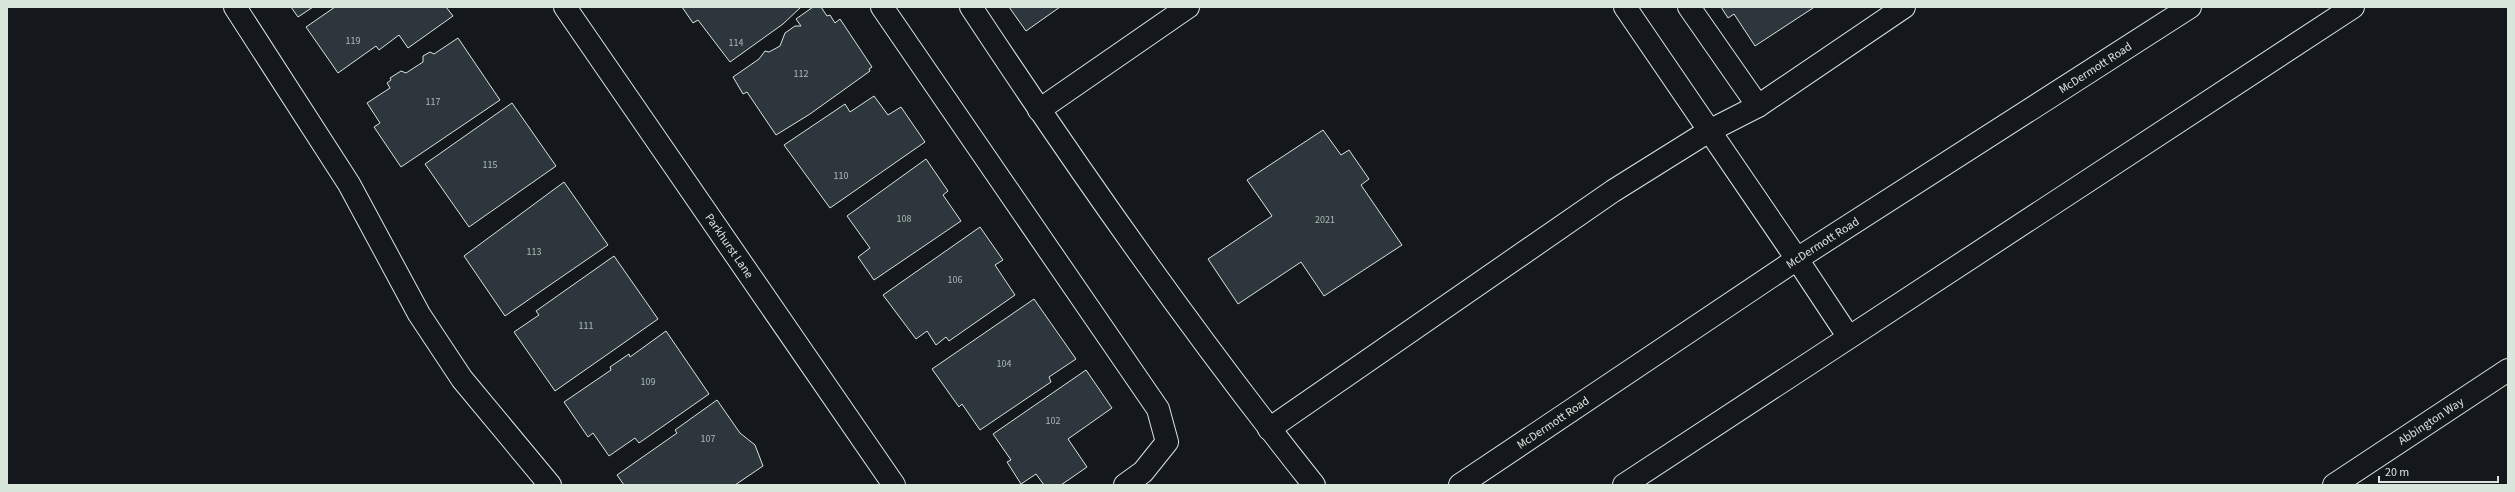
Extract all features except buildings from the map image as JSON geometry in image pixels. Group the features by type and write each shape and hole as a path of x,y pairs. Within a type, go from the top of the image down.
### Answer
{"main road":[{"path":"235,7 349,184 424,321 462,379 550,485"},
{"name":"Parkhurst Lane","path":"565,7 894,485"},
{"path":"882,7 1158,409 1166,442 1143,472 1125,485"},
{"path":"971,7 1107,209 1269,428 1314,485"},
{"path":"1039,110 1188,7"},
{"path":"1625,7 1848,336"},
{"path":"1690,7 1758,106"},
{"name":"McDermott Road","path":"1460,485 1797,259 2190,7"},
{"path":"1624,485 1848,336 2352,7"},
{"path":"1269,428 1613,191 1709,131 1758,106 1898,8"},
{"name":"Abbington Way","path":"2334,485 2508,370"}]}
